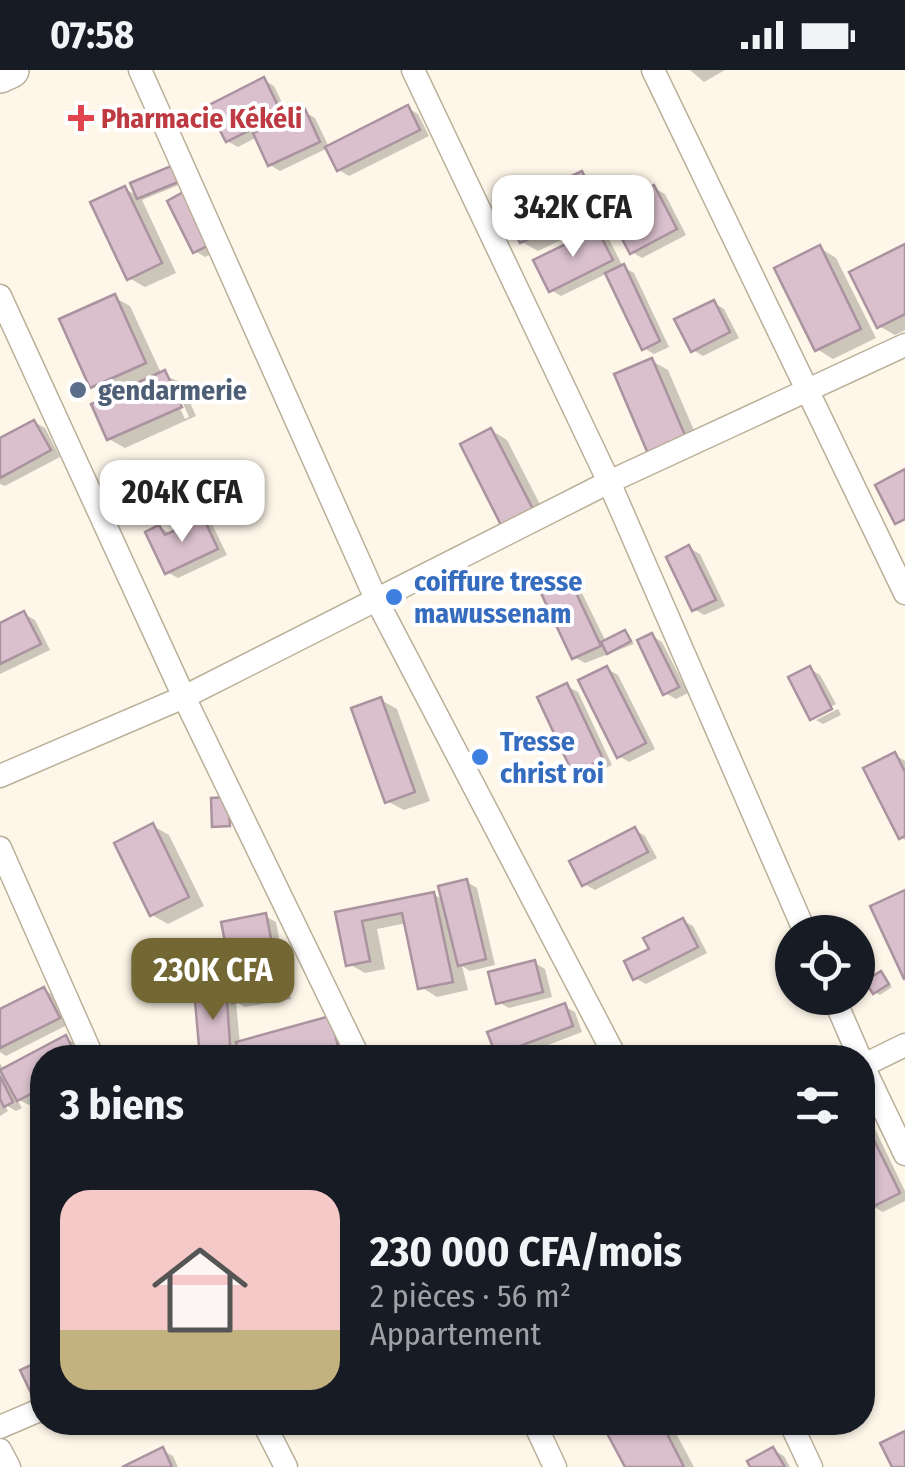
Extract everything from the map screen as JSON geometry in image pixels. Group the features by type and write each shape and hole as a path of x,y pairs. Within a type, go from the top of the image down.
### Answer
{"main road":[{"path":"0,75 11,70"}],"street":[{"path":"140,70 376,599 609,1045"},
{"path":"413,70 609,482 798,915"},
{"path":"652,70 905,593"},
{"path":"0,296 184,698 353,1045"},
{"path":"0,776 184,698 609,482 905,345"},
{"path":"0,848 87,1045"},
{"path":"841,1015 854,1045"},
{"path":"875,1058 905,1045"},
{"path":"875,1091 905,1154"},
{"path":"0,1427 30,1414"},
{"path":"269,1435 286,1467"},
{"path":"540,1435 555,1467"},
{"path":"796,1435 811,1467"},
{"path":"0,1450 9,1467"}],"building":[{"path":"264,77 282,114 226,142 207,106"},
{"path":"408,105 420,130 337,171 325,147"},
{"path":"305,109 320,142 268,166 253,133"},
{"path":"171,166 178,182 137,199 130,183"},
{"path":"582,171 599,206 520,243 503,209"},
{"path":"654,185 677,229 630,254 607,210"},
{"path":"125,186 162,263 127,280 90,202"},
{"path":"187,190 213,243 193,253 167,201"},
{"path":"597,229 613,260 549,292 533,260"},
{"path":"905,244 905,314 877,328 849,272"},
{"path":"820,245 861,329 815,351 774,268"},
{"path":"624,264 660,341 642,350 605,273"},
{"path":"115,294 146,363 90,388 59,319"},
{"path":"714,300 730,332 691,352 674,319"},
{"path":"652,358 687,440 649,456 614,374"},
{"path":"165,370 182,407 107,440 91,404"},
{"path":"34,420 51,450 0,478 0,438"},
{"path":"491,428 534,511 502,527 460,444"},
{"path":"905,469 905,519 895,524 875,485"},
{"path":"203,517 218,549 165,574 145,532 159,525 165,535"},
{"path":"689,545 716,600 692,611 666,557"},
{"path":"569,578 601,646 572,659 540,591"},
{"path":"24,611 41,644 0,664 0,623"},
{"path":"625,630 631,641 607,654 601,642"},
{"path":"652,633 679,687 663,695 637,640"},
{"path":"607,666 646,743 617,758 578,680"},
{"path":"810,666 832,709 810,720 788,677"},
{"path":"567,683 603,759 573,774 537,697"},
{"path":"381,697 415,792 385,803 351,708"},
{"path":"895,752 905,772 905,836 899,839 863,768"},
{"path":"228,797 230,826 212,827 211,798"},
{"path":"153,823 189,897 150,916 114,843"},
{"path":"635,827 648,852 582,886 569,861"},
{"path":"467,879 486,959 458,966 438,886"},
{"path":"905,890 905,979 904,979 870,906"},
{"path":"434,892 453,982 418,989 402,913 362,921 370,961 346,966 335,912"},
{"path":"266,913 278,974 233,982 221,922"},
{"path":"683,918 698,947 633,980 624,961 649,949 643,938"},
{"path":"535,960 543,992 496,1004 488,972"},
{"path":"881,971 889,984 875,993 875,975"},
{"path":"278,974 282,994 232,1003 228,983"},
{"path":"44,987 60,1018 0,1048 0,1009"},
{"path":"226,987 230,1045 199,1045 194,989"},
{"path":"565,1003 573,1026 523,1045 492,1045 487,1032"},
{"path":"330,1016 338,1045 237,1045 236,1042"},
{"path":"66,1035 71,1045 47,1045"},
{"path":"30,1054 30,1094 17,1101 0,1070"},
{"path":"0,1076 13,1102 4,1107 0,1099"},
{"path":"875,1142 900,1193 875,1206"},
{"path":"30,1365 30,1391 20,1370"},
{"path":"905,1431 905,1467 892,1467 880,1443"},
{"path":"608,1435 668,1435 684,1467 625,1467"},
{"path":"163,1447 172,1467 122,1467"},
{"path":"773,1447 785,1467 750,1467 747,1461"}],"place":[{"name":"Pharmacie Kékéli","path":"81,118"},
{"name":"gendarmerie","path":"78,390"},
{"name":"coiffure tresse mawussenam","path":"394,597"},
{"name":"Tresse christ roi","path":"480,757"}]}
